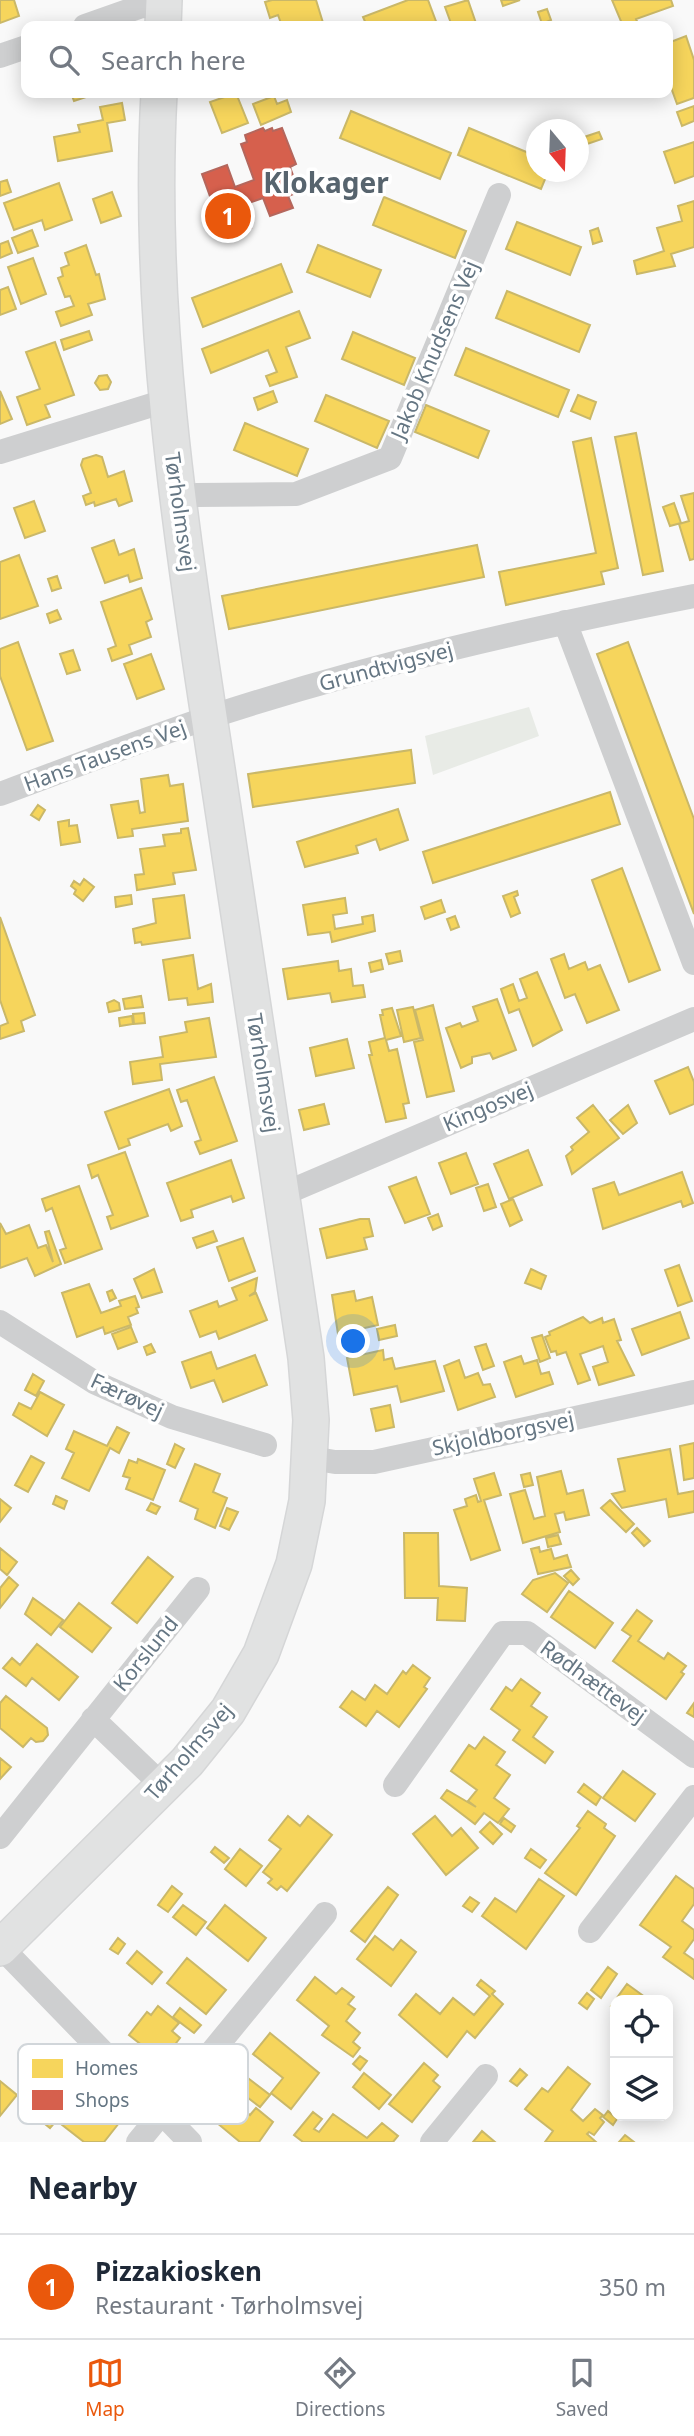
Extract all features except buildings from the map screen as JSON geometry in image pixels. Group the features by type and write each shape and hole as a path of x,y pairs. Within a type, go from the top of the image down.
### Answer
{"street":[{"path":"99,21 142,6 164,11"},
{"path":"0,56 21,49"},
{"name":"Tørholmsvej","path":"0,1948 163,1786 228,1712 261,1654 294,1564 307,1501 311,1458 306,1358 209,717 165,401 157,285 155,169 159,98"},
{"name":"Jakob Knudsens Vej","path":"178,498 196,495 296,494 390,458 499,195"},
{"path":"0,453 165,401"},
{"name":"Grundtvigsvej","path":"209,717 395,663 565,622 694,596"},
{"path":"565,622 694,964"},
{"name":"Hans Tausens Vej","path":"0,794 209,717"},
{"name":"Kingosvej","path":"281,1195 694,1019"},
{"name":"Færøvej","path":"0,1322 94,1382 172,1417 265,1445"},
{"name":"Skjoldborgsvej","path":"311,1458 335,1462 374,1462 694,1392"},
{"name":"Korslund","path":"0,1837 198,1589"},
{"name":"Rødhættevej","path":"395,1785 503,1633 527,1633 694,1756"},
{"path":"93,1719 163,1786"},
{"path":"590,1931 694,1797"},
{"path":"219,2044 325,1914"},
{"path":"0,1948 95,2044"},
{"path":"432,2142 486,2076"},
{"path":"138,2142 154,2124"},
{"path":"173,2124 190,2142"}],"shaded area":[{"path":"529,707 539,736 433,775 425,736"}],"place":[{"name":"Pizzakiosken","path":"228,216"}],"district":[{"name":"Klokager","path":"326,183"}]}
